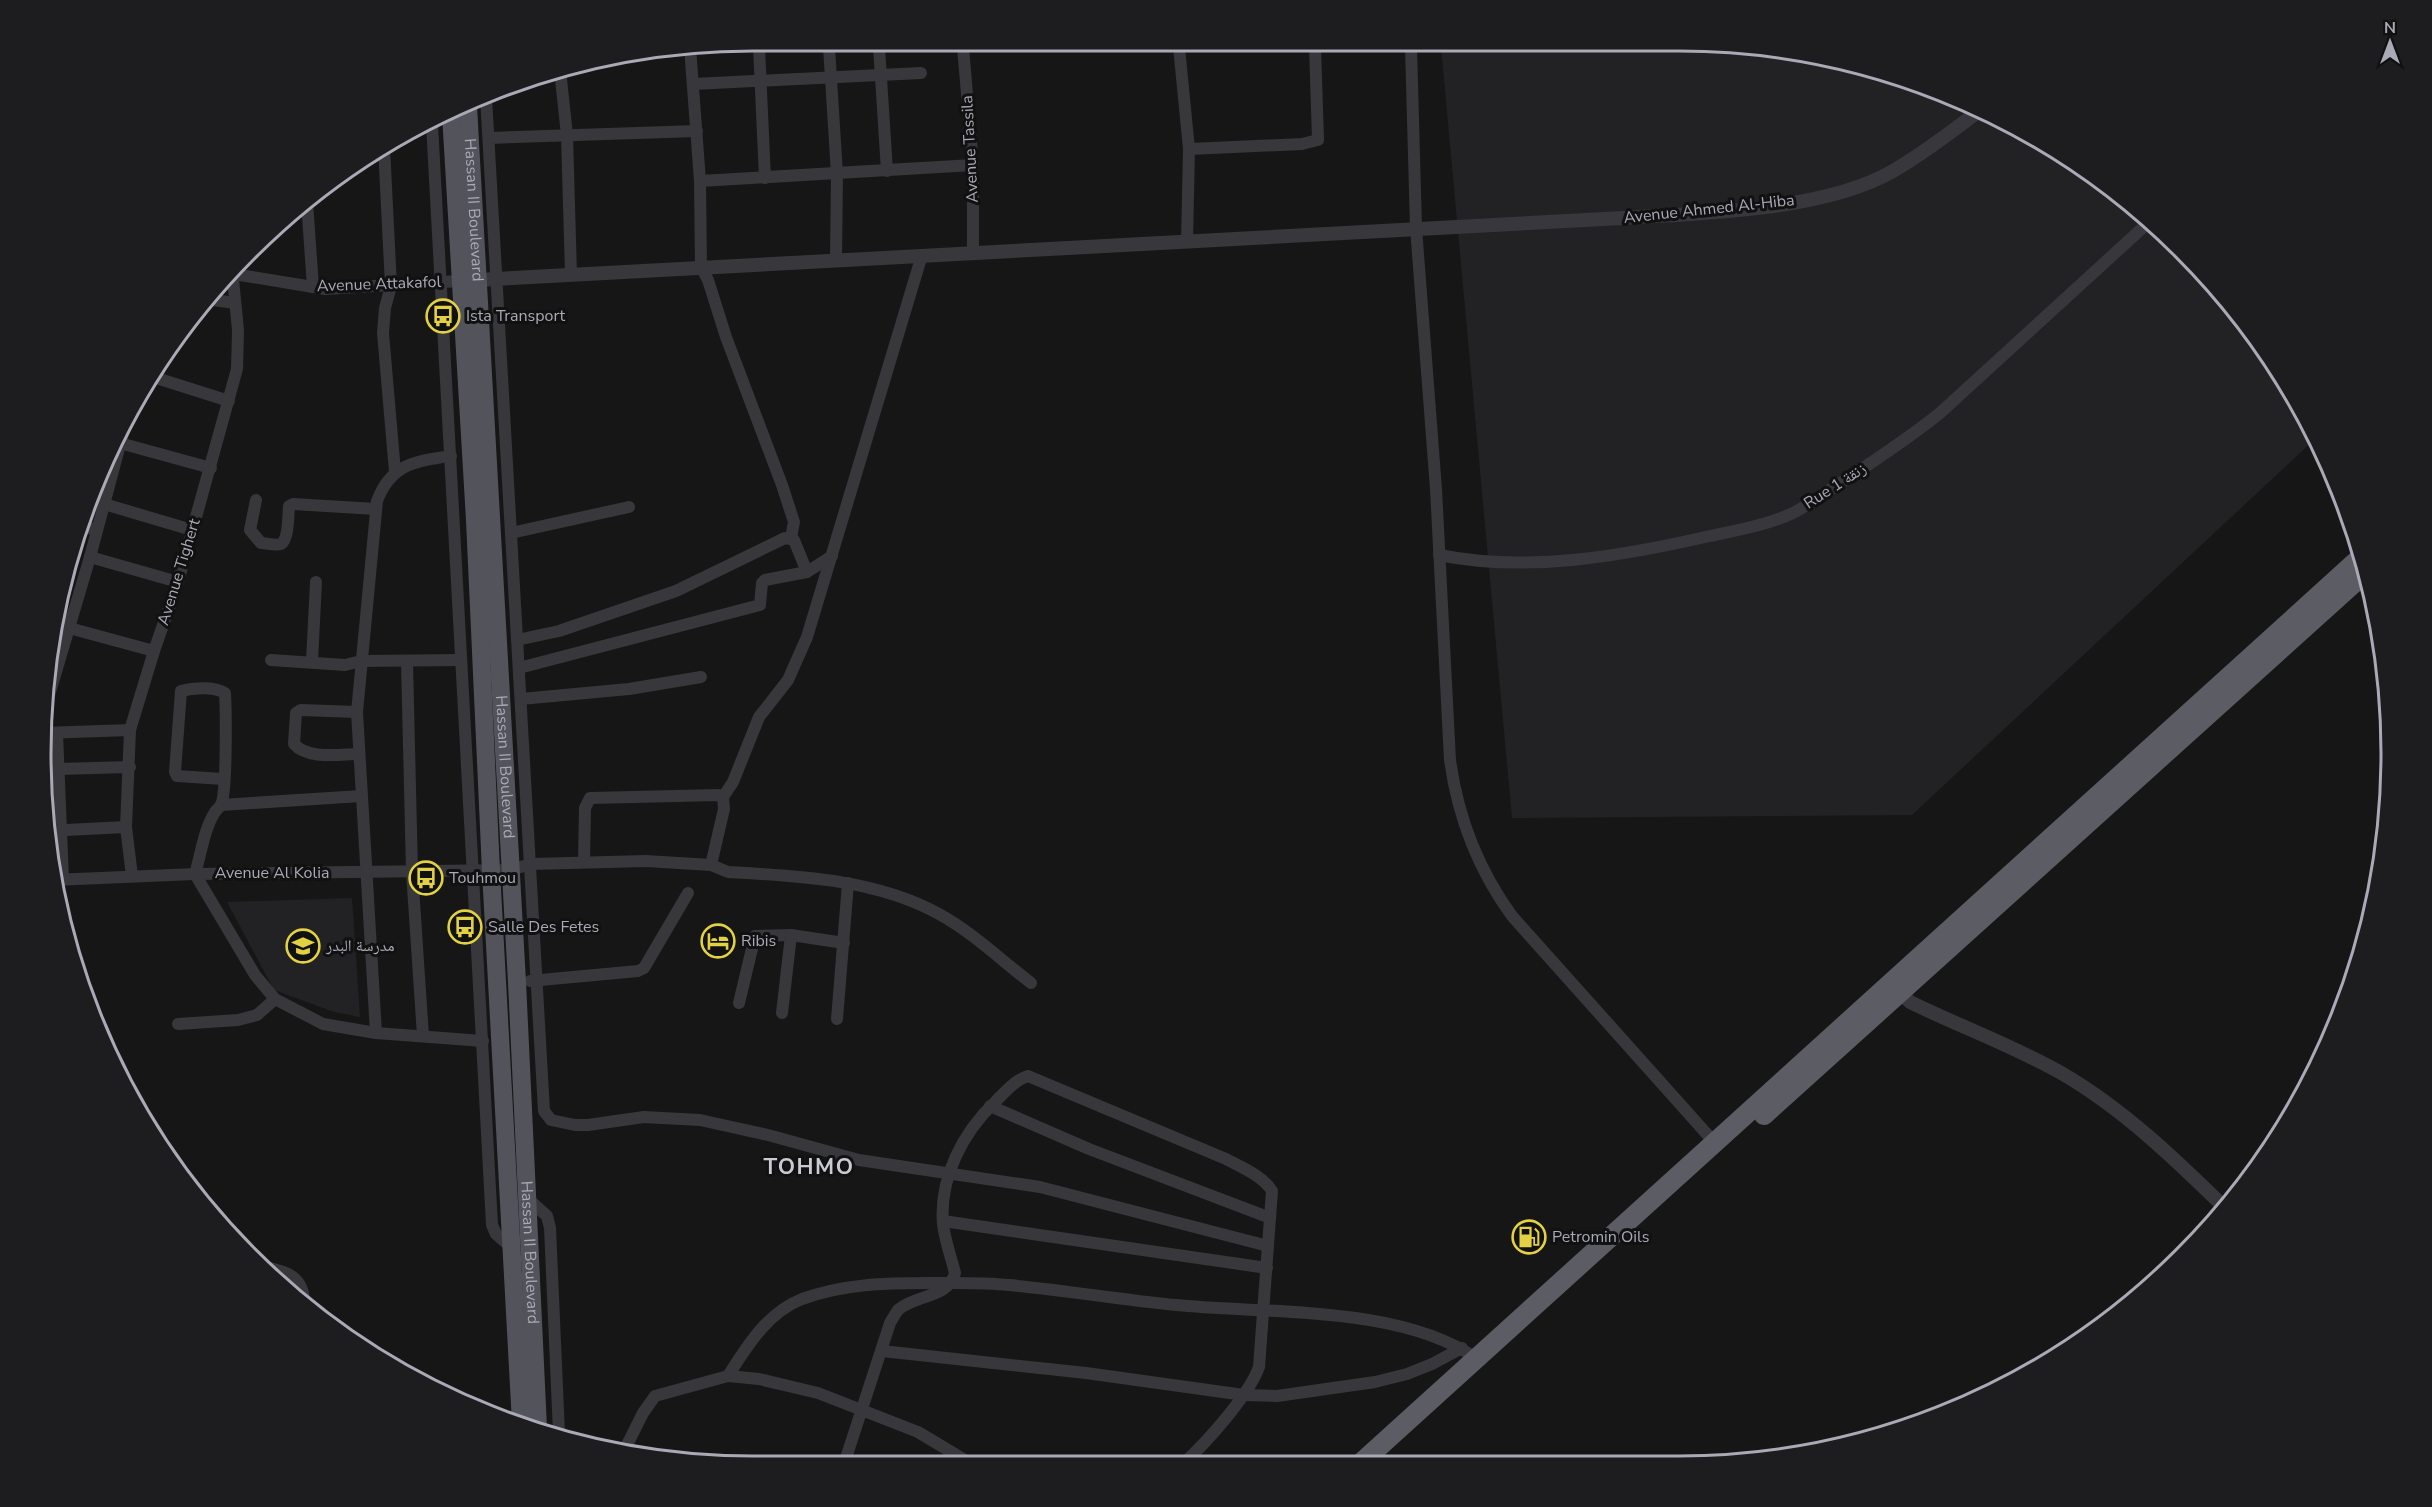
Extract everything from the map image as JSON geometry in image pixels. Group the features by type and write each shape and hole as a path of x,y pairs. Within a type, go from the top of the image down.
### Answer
{"highway":[{"path":"1389,1456 2354,563"},
{"path":"1368,1456 1469,1353 1895,988 2359,579"}],"main road":[{"name":"Hassan II Boulevard","path":"468,112 468,280 482,871 512,1248 521,1416"},
{"name":"Hassan II Boulevard","path":"452,119 468,280 510,870 538,1422"}],"street":[{"path":"759,51 765,178"},
{"path":"829,51 837,174 836,260"},
{"path":"879,51 887,171"},
{"name":"Avenue Tassila","path":"963,51 973,165 973,252"},
{"path":"1179,51 1189,149 1188,241"},
{"path":"1189,149 1302,144 1318,140 1315,51"},
{"path":"1411,51 1416,228 1436,489 1450,760 1454,788 1466,832 1494,891 1512,916 1714,1142"},
{"path":"691,55 700,182 701,267 708,280 726,337 782,485 794,522 791,538"},
{"path":"693,84 921,74"},
{"path":"561,78 567,135 571,274"},
{"path":"486,103 544,1111 551,1120 588,1125 644,1117 700,1120 768,1135 859,1160 1040,1187 1268,1246"},
{"name":"Avenue Ahmed Al-Hiba","path":"468,280 1687,214 1757,207 1833,194 1892,172 1973,116"},
{"path":"432,129 461,660 482,871 483,1041 492,1225 496,1234 512,1248"},
{"path":"489,138 697,131"},
{"path":"384,156 391,286 384,308 383,333 395,472"},
{"path":"700,182 973,165"},
{"path":"308,211 313,287"},
{"name":"Rue 1 زنقة","path":"1439,555 1461,560 1508,563 1586,558 1684,542 1761,525 1796,512 1906,440 1940,413 2144,227"},
{"path":"711,865 724,809 723,797 734,782 759,717 788,680 812,624 922,255"},
{"name":"Avenue Attakafol","path":"241,274 313,287 391,286 468,280"},
{"name":"Avenue Tighert","path":"132,876 126,827 130,730 178,582 237,369 238,330 232,282"},
{"path":"217,300 235,303"},
{"path":"159,379 229,401"},
{"path":"123,443 211,468"},
{"path":"376,1033 357,712 376,509 383,485 395,472 415,461 450,456"},
{"path":"60,644 64,626 90,557 113,466"},
{"path":"256,500 250,530 261,543 278,545 285,538 289,506 293,504 376,509"},
{"path":"104,504 192,530"},
{"path":"511,534 628,507"},
{"path":"88,528 97,530"},
{"path":"517,640 559,631 676,591 785,538 794,540 807,572"},
{"path":"519,668 760,604 762,583 765,580 807,572 832,556"},
{"path":"90,557 178,582"},
{"path":"312,661 316,582"},
{"path":"64,626 154,651"},
{"path":"271,660 345,665 361,661 461,660"},
{"path":"407,662 412,872 423,1036"},
{"path":"521,699 629,689 700,676"},
{"path":"223,778 177,776 175,772 181,691 206,689 221,690 225,693 223,778 221,805 212,819 195,874 255,975 275,999 323,1024 376,1033 483,1041"},
{"path":"357,712 296,712 294,744 300,751 316,754 359,754"},
{"path":"52,733 130,730"},
{"path":"57,733 61,830 59,859"},
{"path":"58,769 130,767"},
{"path":"52,784 59,784"},
{"path":"221,805 361,796"},
{"path":"584,862 585,808 590,798 723,797"},
{"path":"56,830 126,827"},
{"name":"Avenue Al Kolia","path":"62,879 195,874 482,871 510,870 531,864 584,862 646,861 711,865 728,872 848,883 897,897 938,913 1031,983"},
{"path":"837,1019 848,883"},
{"path":"517,982 638,971 644,968 688,893"},
{"path":"739,1003 755,936 791,935 844,943"},
{"path":"782,1013 791,935"},
{"path":"1895,988 1921,1007 2040,1061 2082,1086 2143,1133 2219,1202"},
{"path":"178,1024 238,1020 257,1015 275,999"},
{"path":"847,1456 890,1323 904,1305 945,1289 951,1282 954,1273 943,1221 945,1192 950,1172 964,1140 990,1107 1019,1080 1028,1076 1226,1159 1246,1170 1270,1188 1272,1197 1259,1367 1255,1380 1244,1395 1190,1456"},
{"path":"990,1107 1089,1149 1270,1218"},
{"path":"526,1197 547,1216 550,1228 559,1428"},
{"path":"943,1221 1129,1249 1190,1255 1267,1268"},
{"path":"278,1270 290,1273 297,1278 302,1292"},
{"path":"728,1376 753,1337 779,1311 800,1300 847,1286 875,1283 951,1282 1011,1285 1155,1303 1315,1314 1392,1324 1444,1340 1469,1353"},
{"path":"882,1351 1086,1372 1244,1395 1277,1396 1375,1382 1469,1353"},
{"path":"627,1445 655,1396 728,1376 759,1378 818,1392 918,1432 958,1456"}],"shaded area":[{"path":"1441,51 1678,51 1770,57 1816,64 1860,75 1947,104 1989,123 2069,169 2142,225 2207,290 2236,326 2263,363 2309,443 1912,815 1512,818"},
{"name":"مدرسة البدر","path":"352,898 360,1017 334,1012 274,990 227,902"}],"place":[{"name":"Ista Transport","path":"443,316"},
{"name":"Touhmou","path":"426,878"},
{"name":"Salle Des Fetes","path":"465,927"},
{"name":"Ribis","path":"718,941"},
{"name":"مدرسة البدر","path":"303,946"},
{"name":"Petromin Oils","path":"1529,1237"}],"district":[{"name":"TOHMO","path":"809,1167"}]}
